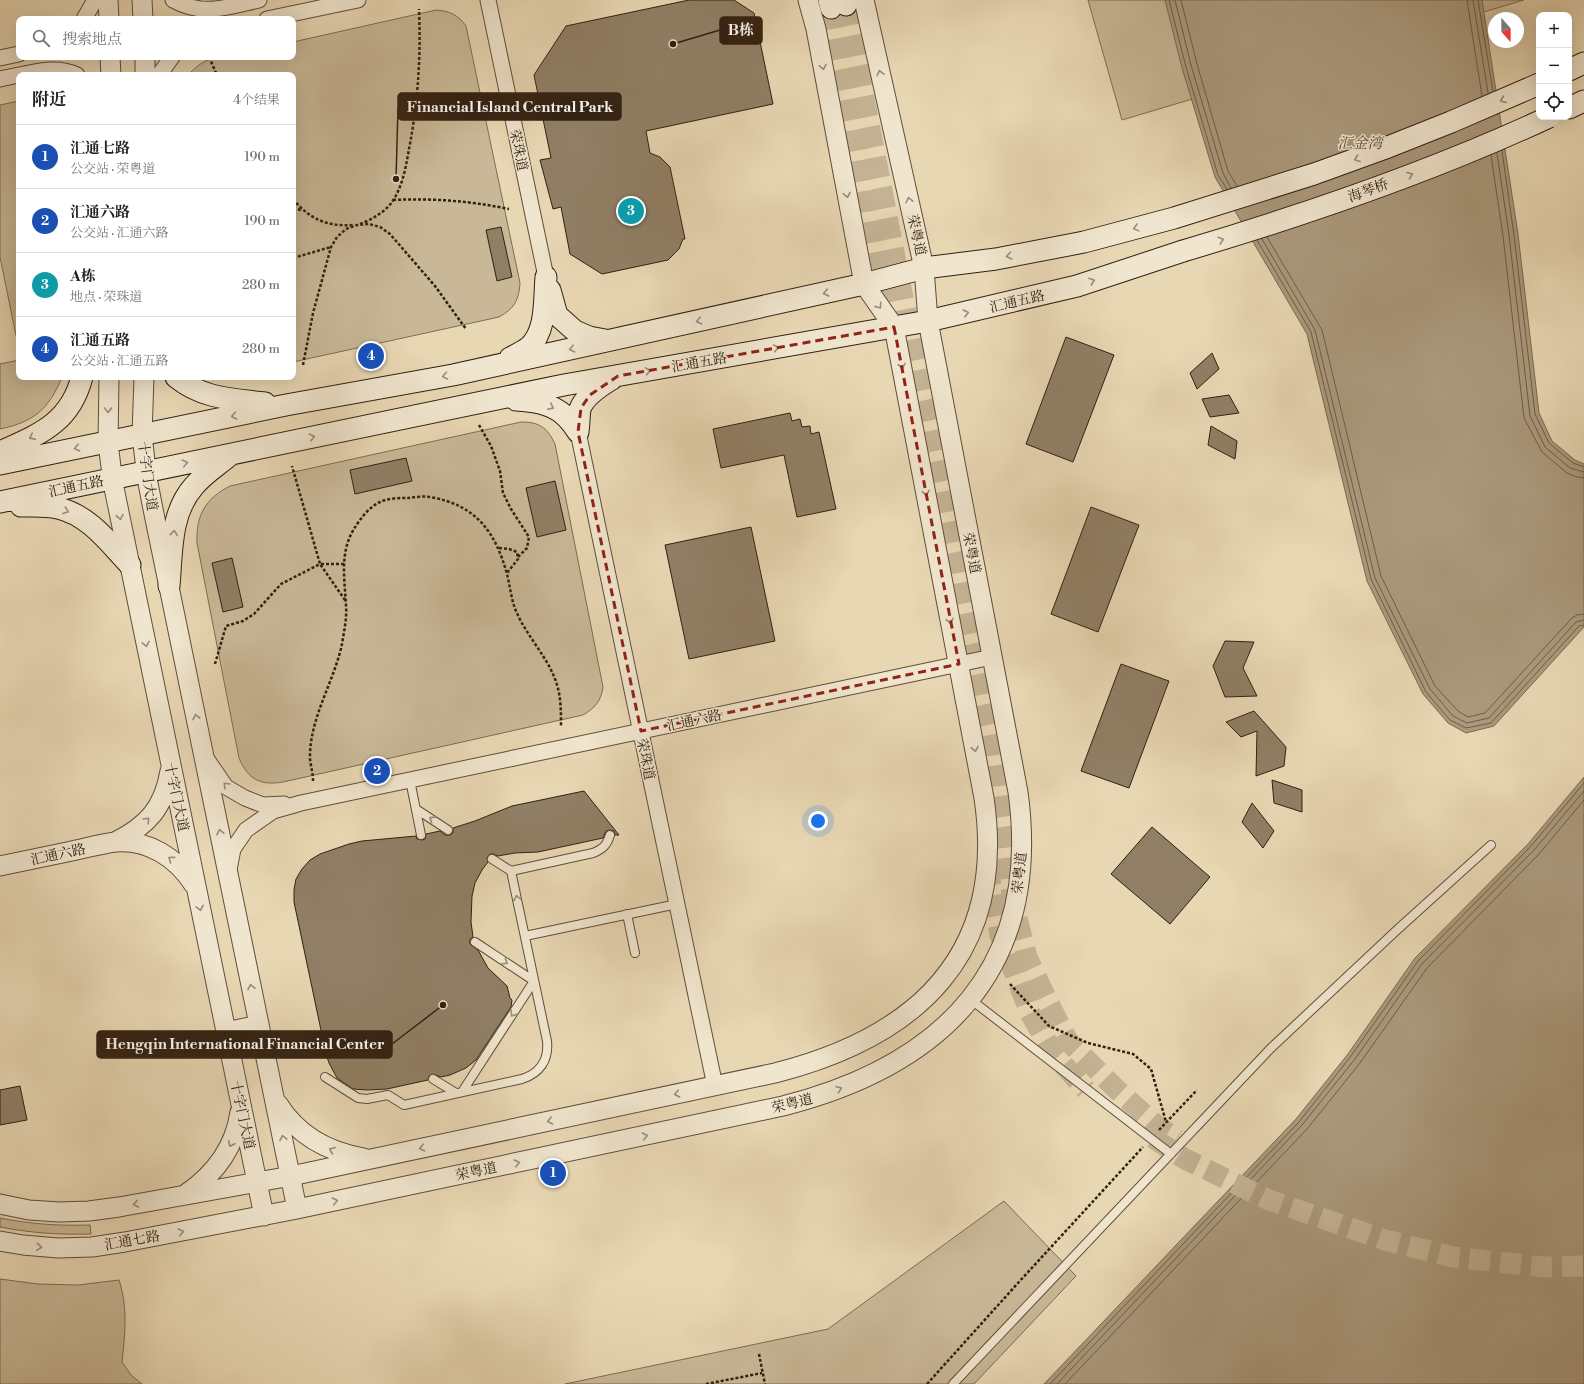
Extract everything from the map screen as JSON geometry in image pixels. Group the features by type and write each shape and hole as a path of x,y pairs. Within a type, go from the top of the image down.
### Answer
{"main road":[{"path":"1572,69 1584,63"},
{"path":"0,464 81,447 108,443 172,428 286,405 453,375 864,284 924,268 996,259 1077,243 1174,218 1307,177 1451,122 1536,85"},
{"path":"1572,107 1584,101"},
{"name":"海琴桥","path":"1183,251 1254,230 1394,181 1464,154 1542,120"},
{"name":"汇通五路","path":"0,502 499,399 618,376 928,321 1077,286 1183,251"},
{"path":"546,277 557,315 575,331 590,338 609,341"},
{"path":"500,364 529,346 538,335 542,320 546,277"},
{"path":"578,432 581,408 590,395 604,383 618,376"},
{"path":"0,452 44,431 56,422 74,400 81,380"},
{"path":"180,380 195,390 209,395 286,405"},
{"path":"499,399 530,400 550,406 564,415 578,432"},
{"path":"169,586 175,525 185,498 193,486 203,476 234,453"},
{"path":"0,506 44,506 59,508 72,513 96,528 130,565"}],"street":[{"path":"86,16 94,0"},
{"path":"108,0 109,16"},
{"path":"142,0 143,16"},
{"path":"173,0 187,7 201,10 211,10 259,0"},
{"path":"281,16 358,0"},
{"name":"荣珠道","path":"488,0 546,277"},
{"path":"0,1204 29,1210 59,1212 89,1211 184,1195 291,1176 803,1066 825,1058 868,1038 902,1017 940,983 964,947 974,926 980,905 986,877 988,841 984,798 894,327 864,284 816,28 808,0"},
{"name":"荣粤道","path":"264,1216 812,1099 861,1080 907,1055 929,1040 948,1023 970,999 981,984 1006,939 1016,901 1022,865 1022,828 1018,792 928,321 924,268 843,3"},
{"path":"0,58 16,55"},
{"path":"110,60 111,72"},
{"path":"145,60 145,72"},
{"path":"161,72 170,60"},
{"path":"35,72 51,69 71,72"},
{"path":"0,79 16,76"},
{"name":"十字门大道","path":"109,380 108,443 113,478 264,1216"},
{"name":"十字门大道","path":"144,380 142,435 146,471 297,1209"},
{"name":"荣珠道","path":"578,432 715,1086"},
{"name":"汇通六路","path":"228,872 234,849 246,830 273,811 301,803 992,657"},
{"name":"汇通六路","path":"204,755 226,787 245,798 263,805 301,803"},
{"path":"115,842 133,833 143,825 160,805 168,787 171,767"},
{"path":"115,842 135,843 154,848 171,858 181,867 196,888"},
{"name":"汇通六路","path":"0,866 115,842"},
{"path":"226,1032 259,1025"},
{"path":"275,1100 294,1124 318,1143 347,1155 369,1159"},
{"path":"184,1195 209,1176 224,1157 234,1137 241,1106"},
{"name":"汇通七路","path":"0,1241 23,1246 58,1248 92,1247 264,1216"}],"lane":[{"path":"410,780 421,835"},
{"path":"416,809 448,830"},
{"path":"492,859 511,871 593,853 601,850 607,843 610,835"},
{"path":"952,1384 1272,1048 1398,929 1491,845"},
{"path":"325,1077 358,1098 367,1099 390,1091 404,1105 522,1079 535,1073 541,1068 547,1056 548,1048 511,871"},
{"path":"525,936 677,904"},
{"path":"627,914 635,953"},
{"path":"475,942 534,981"},
{"path":"459,1093 534,981"},
{"path":"970,999 1171,1154"},
{"path":"434,1079 459,1093"}],"path":[{"path":"303,365 313,313 331,247 337,237 346,229 371,220 383,211 393,200 400,187 413,129 419,69 419,9"},
{"path":"210,60 216,72"},
{"path":"393,200 440,199 486,204 509,209"},
{"path":"296,203 302,210 314,218 328,224 342,226 369,224 380,227 390,234 435,286 466,329"},
{"path":"296,209 302,210"},
{"path":"296,257 331,247"},
{"path":"479,425 491,446 500,470 503,493 511,509 529,537 527,548 518,556 518,559 507,574"},
{"path":"292,466 320,564 346,601"},
{"path":"314,781 310,759 313,734 320,707 340,651 346,622 344,564 346,550 353,530 367,512 380,502 405,498 428,497 450,502 475,516 487,528 499,548 516,610 528,634 543,656 555,679 561,702 561,726"},
{"path":"499,548 517,552 518,556"},
{"path":"215,664 226,626 243,621 254,614 281,584 320,564 344,564"},
{"path":"1010,984 1049,1026 1088,1043 1133,1054 1151,1069 1166,1122"},
{"path":"1156,1134 1197,1090"},
{"path":"927,1384 1145,1145"},
{"path":"759,1354 765,1384"},
{"path":"706,1384 762,1373"}],"highlighted area":[{"path":"894,327 959,664 641,731 578,432 581,408 590,395 618,376"}],"shaded area":[{"path":"1088,0 1524,0 1122,120"},
{"path":"436,10 453,14 466,26 520,283 517,299 508,311 499,317 296,361 296,72 191,72 200,64 208,60 296,60 296,41"},
{"path":"16,102 16,335 0,257 0,105"},
{"path":"16,361 16,380 61,380 52,398 39,412 22,422 0,429 0,364"},
{"path":"521,422 538,424 549,433 555,444 603,687 597,704 583,715 283,782 261,782 251,776 246,771 239,758 197,543 200,516 208,502 214,496 230,486"},
{"path":"1004,1201 1076,1276 974,1384 565,1384 828,1329"},
{"path":"0,1218 45,1224 90,1225 91,1234 46,1233 0,1227"},
{"path":"0,1279 38,1284 78,1285 119,1280 125,1310 125,1331 122,1362 131,1375 142,1384 0,1384"}],"water":[{"name":"汇金湾","path":"1165,0 1482,0 1488,48 1489,48 1518,234 1539,413 1552,441 1575,460 1584,464 1584,627 1494,726 1466,733 1448,723 1423,694 1367,581 1307,334 1215,177 1182,68"},
{"path":"1584,777 1584,1384 1044,1384 1296,1119 1348,1054 1415,958 1528,844"}],"building":[{"path":"689,0 734,0 754,13 773,104 646,131 650,153 660,157 670,167 685,239 683,239 679,249 668,260 602,274 570,254 561,207 553,209 540,160 551,158 534,75 566,26"},
{"path":"501,227 512,277 497,281 486,230"},
{"path":"1066,337 1114,355 1073,462 1026,444"},
{"path":"1212,353 1219,369 1197,389 1190,373"},
{"path":"1229,395 1239,413 1210,417 1202,399"},
{"path":"790,413 792,421 800,419 802,427 810,426 811,434 819,432 836,509 797,517 784,455 721,468 713,429"},
{"path":"1211,426 1237,441 1235,459 1208,445"},
{"path":"406,458 412,481 355,494 350,470"},
{"path":"555,481 566,530 537,537 526,488"},
{"path":"1091,507 1139,525 1098,632 1051,614"},
{"path":"751,527 775,641 689,659 665,545"},
{"path":"232,558 243,607 223,612 212,563"},
{"path":"1225,641 1254,642 1243,668 1257,696 1225,697 1213,666"},
{"path":"1121,664 1169,681 1129,788 1081,771"},
{"path":"1254,711 1286,747 1284,766 1256,776 1257,731 1241,737 1226,722"},
{"path":"1272,780 1302,790 1302,812 1274,803"},
{"path":"584,791 619,835 615,835 614,831 609,830 606,831 603,838 538,852 515,853 498,856 490,854 487,858 488,862 475,883 472,896 471,922 473,937 470,939 470,944 478,950 488,968 507,986 510,998 512,1000 511,1007 476,1060 466,1068 450,1075 441,1077 433,1074 429,1076 428,1080 387,1089 353,1089 337,1078 326,1054 294,902 296,879 302,869 310,860 320,854 349,844 362,841 416,836 417,839 422,840 425,839 426,834 440,831 445,835 450,835 453,833 453,828 512,806"},
{"path":"1252,803 1274,831 1263,848 1242,822"},
{"path":"1152,827 1210,877 1170,924 1111,874"},
{"path":"20,1086 27,1120 0,1125 0,1090"}],"tunnel":[{"path":"846,5 897,268 992,740 1013,903 1027,957 1068,1041 1115,1088 1157,1126 1177,1139"},
{"path":"831,8 887,321"},
{"path":"987,865 1000,935 1030,1013 1053,1053 1086,1090"},
{"path":"1153,1138 1185,1159 1269,1200 1385,1240 1453,1257 1544,1267 1584,1266"}],"place":[{"name":"B栋","path":"673,44"},
{"name":"Financial Island Central Park","path":"396,179"},
{"name":"A栋","path":"631,211"},
{"name":"汇通五路","path":"371,356"},
{"name":"汇通六路","path":"377,771"},
{"name":"Hengqin International Financial Center","path":"443,1005"},
{"name":"汇通七路","path":"553,1173"}]}
